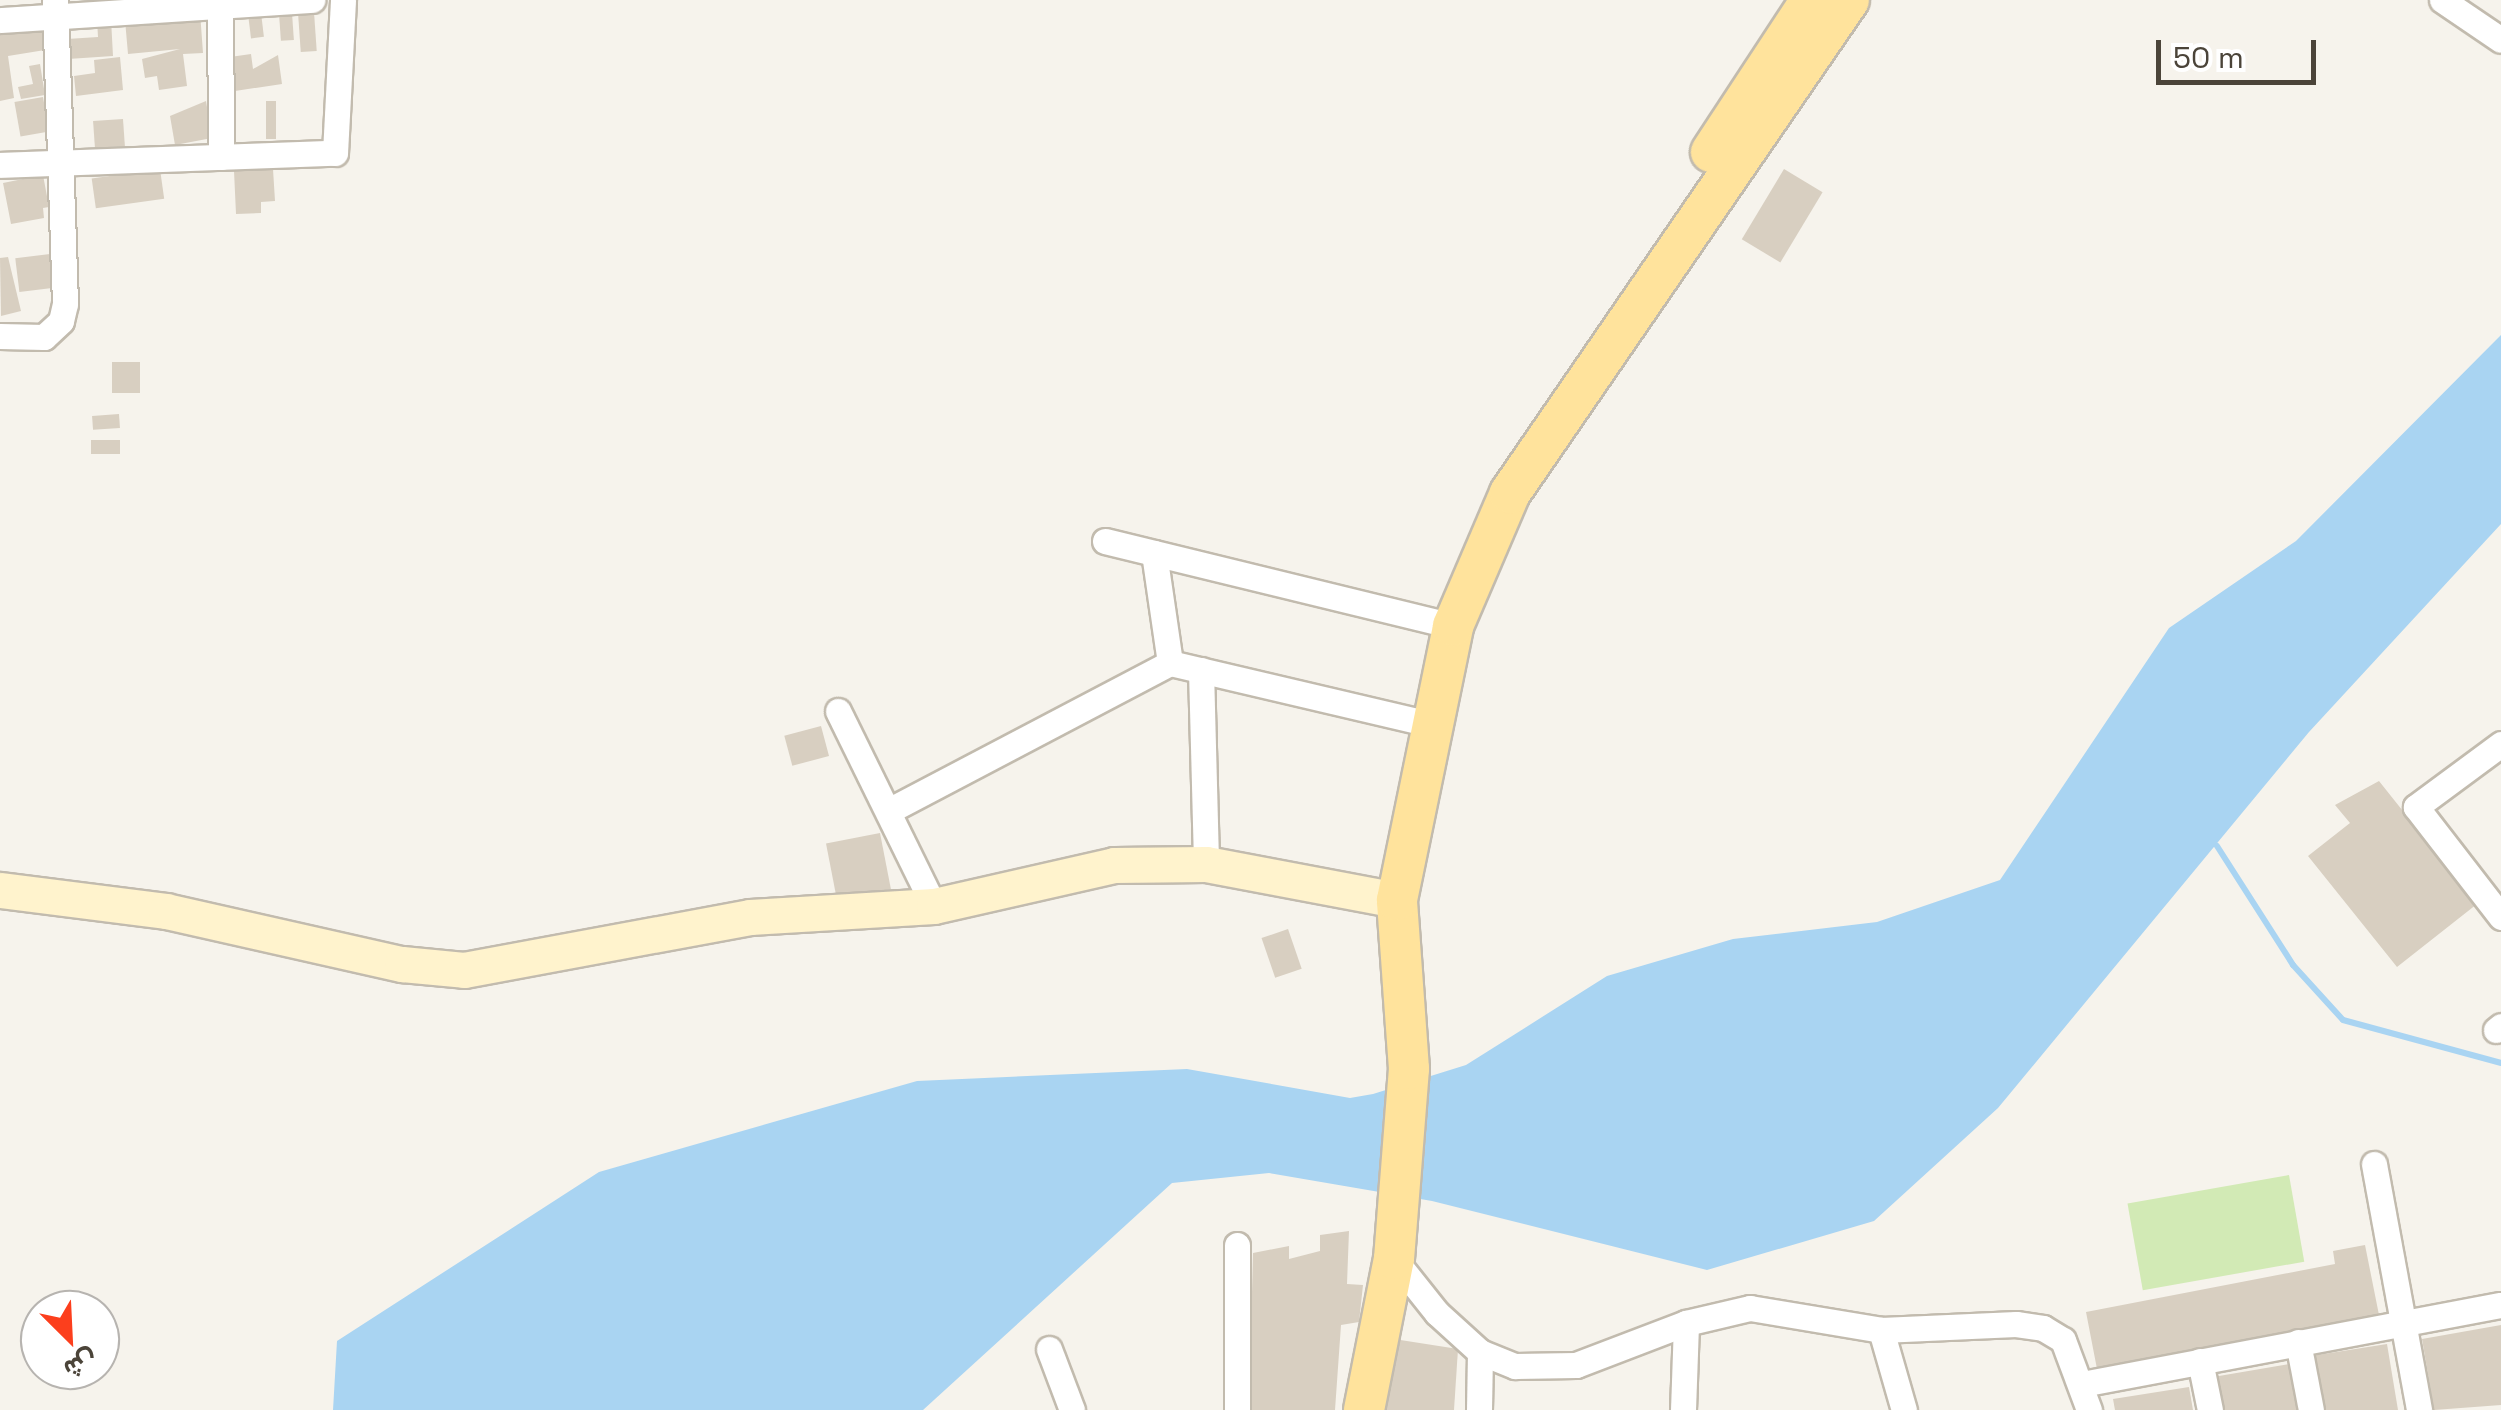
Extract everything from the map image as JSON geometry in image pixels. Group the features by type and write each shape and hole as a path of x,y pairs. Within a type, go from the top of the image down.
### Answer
{"main road":[{"path":"1690,207 1811,0"},
{"path":"1364,1410 1395,1251 1409,1068 1400,888 1420,721 1442,623 1498,487 1690,207 1849,0"},
{"path":"0,890 166,911 402,964 464,970 750,917 934,906 1114,865 1206,864 1400,888"}],"street":[{"path":"0,20 55,8 312,0"},
{"path":"0,165 336,153 343,0"},
{"path":"2442,0 2501,40"},
{"path":"220,3 221,157"},
{"path":"0,336 44,336 61,322 64,163 55,8"},
{"path":"1105,541 1442,623"},
{"path":"1154,553 1170,662"},
{"path":"890,810 1170,662 1420,721"},
{"path":"1201,670 1206,864"},
{"path":"838,711 934,906"},
{"path":"2501,744 2416,807 2501,917"},
{"path":"2374,1164 2419,1410"},
{"path":"1237,1410 1238,1245"},
{"path":"1395,1251 1436,1313 1480,1352 1515,1366 1564,1367 1686,1323 1750,1308 1881,1330 2042,1328 2062,1340 2089,1410"},
{"path":"2082,1384 2501,1305"},
{"path":"1683,1410 1686,1323"},
{"path":"1881,1330 1904,1410"},
{"path":"2298,1342 2310,1410"},
{"path":"1049,1349 1072,1410"},
{"path":"1478,1410 1480,1352"},
{"path":"2200,1361 2210,1410"}],"green space":[{"path":"2289,1175 2304,1262 2143,1290 2127,1203"}],"water":[{"path":"2501,335 2501,524 2309,732 1998,1108 1874,1221 1707,1270 1432,1201 1269,1173 1172,1183 923,1410 333,1410 337,1341 599,1172 917,1081 1187,1069 1350,1098 1373,1094 1466,1065 1607,976 1733,939 1877,922 2000,880 2169,628 2296,541"}],"building":[{"path":"200,12 203,53 183,54 187,86 159,90 157,76 145,78 142,59 180,49 128,54 125,20"},
{"path":"314,12 317,51 301,52 298,13"},
{"path":"261,13 264,37 251,38 248,15"},
{"path":"292,13 294,40 281,41 279,14"},
{"path":"40,18 45,50 8,56 14,98 0,101 0,25"},
{"path":"111,19 113,56 68,59 67,39 98,37 97,20"},
{"path":"251,54 253,69 278,55 282,84 235,91 230,57"},
{"path":"120,57 123,90 76,96 74,76 95,73 94,60"},
{"path":"40,64 45,95 21,99 18,87 33,84 29,66"},
{"path":"43,97 49,131 21,137 14,102"},
{"path":"206,101 212,138 175,145 170,116"},
{"path":"266,101 276,101 276,139 266,139"},
{"path":"123,119 125,146 95,148 93,121"},
{"path":"160,169 164,199 96,208 92,179"},
{"path":"273,169 275,201 261,202 261,213 236,214 234,171"},
{"path":"1784,169 1823,192 1780,262 1742,239"},
{"path":"43,175 49,207 43,208 44,218 11,224 3,183"},
{"path":"50,254 54,288 19,292 15,258"},
{"path":"8,257 21,311 1,316 0,258"},
{"path":"112,362 140,362 140,393 112,393"},
{"path":"119,414 120,428 93,430 92,416"},
{"path":"91,440 120,440 120,454 91,454"},
{"path":"821,726 829,756 792,766 784,736"},
{"path":"2379,781 2477,904 2397,967 2308,856 2350,823 2335,805"},
{"path":"880,833 891,889 837,899 826,843"},
{"path":"1288,929 1302,969 1275,978 1262,938"},
{"path":"1349,1231 1347,1284 1363,1285 1359,1322 1341,1325 1335,1410 1249,1410 1253,1253 1289,1246 1289,1259 1320,1251 1320,1235"},
{"path":"2365,1245 2379,1315 2097,1369 2086,1312 2335,1264 2333,1251"},
{"path":"2501,1325 2501,1405 2434,1410 2422,1339"},
{"path":"1394,1339 1458,1349 1454,1410 1384,1410"},
{"path":"2387,1344 2398,1410 2320,1410 2311,1356"},
{"path":"2289,1364 2297,1410 2219,1410 2213,1377"},
{"path":"2189,1387 2193,1410 2115,1410 2113,1399"}],"waterway":[{"path":"2217,846 2293,965 2343,1020 2501,1063"}]}
